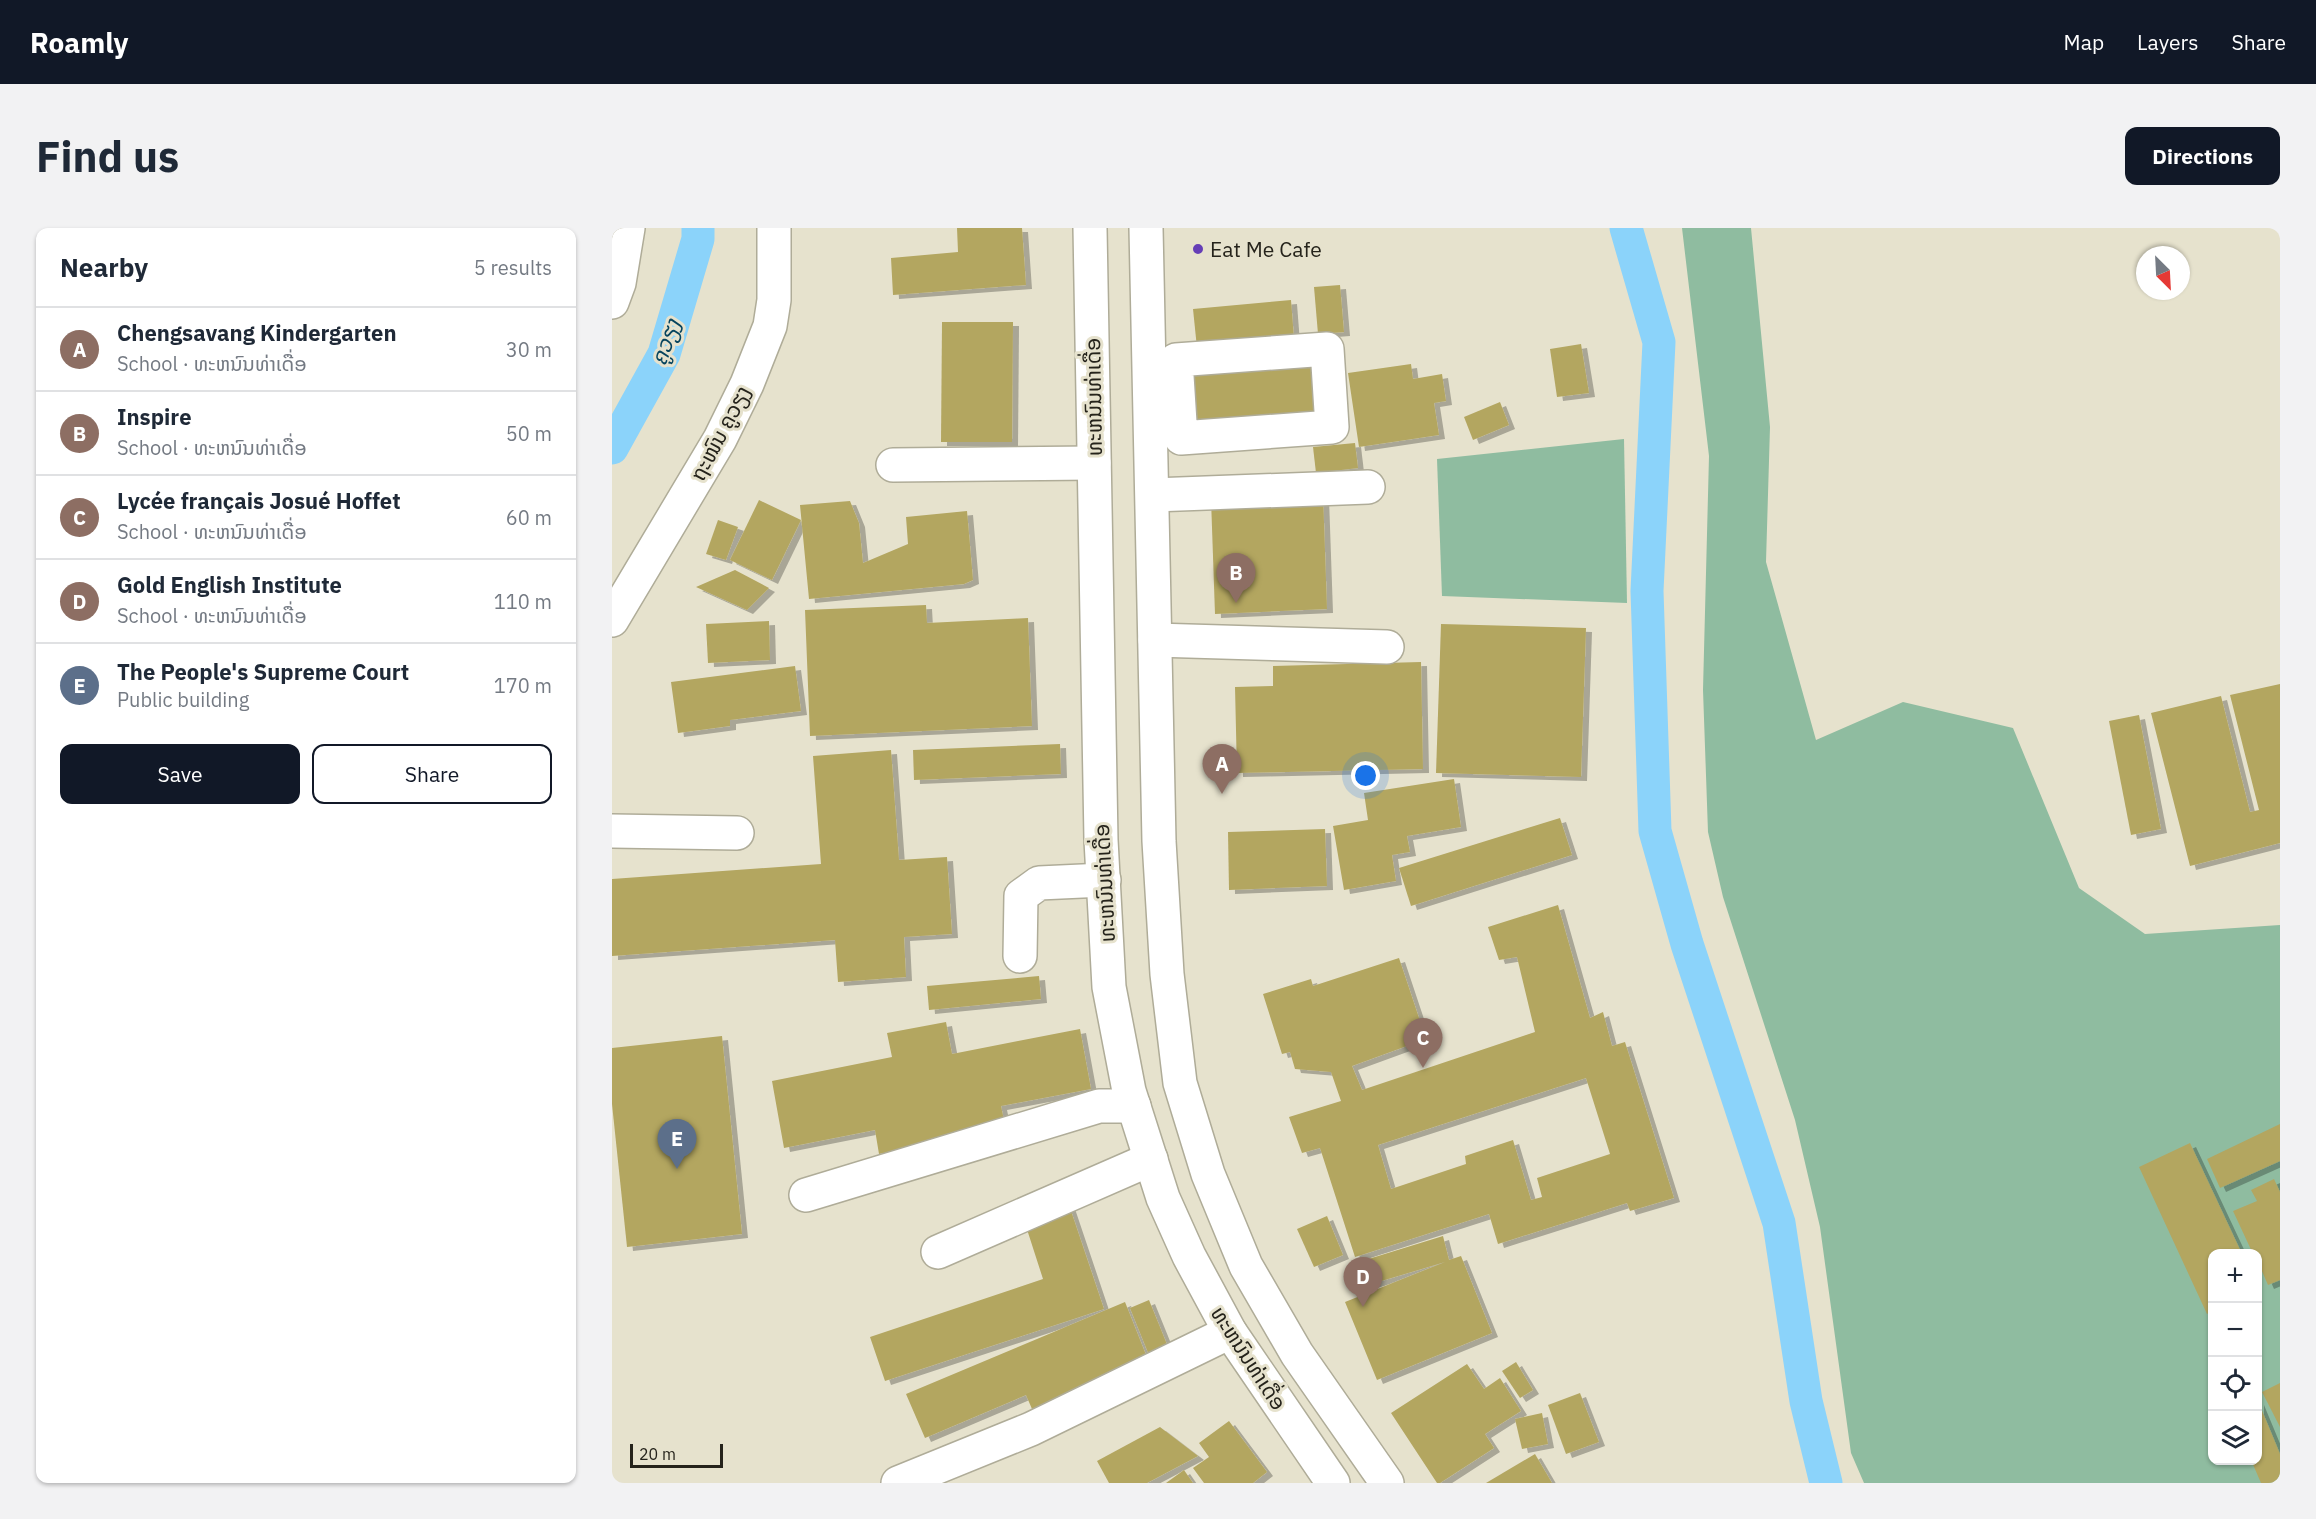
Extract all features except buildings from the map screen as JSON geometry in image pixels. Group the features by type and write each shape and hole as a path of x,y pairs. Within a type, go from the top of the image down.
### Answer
{"main road":[{"path":"612,302 619,283 628,228"},
{"name":"ຖະໜົນ ຄູວຽງ","path":"612,620 720,439 751,375 770,326 774,300 774,228"},
{"name":"ທະຫນົນທ່າເດື່ອ","path":"1090,228 1104,880 1109,987 1129,1091 1163,1198 1189,1256 1230,1332 1333,1483"},
{"name":"ທະຫນົນທ່າເດື່ອ","path":"1146,228 1160,852 1167,974 1180,1083 1208,1174 1246,1266 1297,1354 1387,1483"},
{"path":"1150,337 1176,360 1181,438"},
{"path":"1152,458 1181,438 1332,427 1327,349 1176,360"},
{"path":"893,465 1094,463"},
{"path":"1153,495 1368,487"},
{"path":"1155,640 1387,647"},
{"path":"612,831 737,833"},
{"path":"1020,956 1021,896 1039,882 1104,880"},
{"path":"806,1195 1099,1106 1134,1106"},
{"path":"938,1252 1151,1159"},
{"path":"898,1483 1030,1430 1230,1332"}],"green space":[{"path":"1682,228 1751,228 1770,427 1766,562 1816,740 1903,702 2013,728 2079,888 2145,934 2280,925 2280,1483 1864,1483 1851,1453 1820,1227 1795,1120 1723,897 1708,832 1703,690 1709,456"},
{"path":"1624,439 1627,603 1442,596 1437,459"}],"waterway":[{"name":"ຄູວຽງ","path":"612,448 664,354 698,239 698,228"},
{"path":"1626,228 1659,342 1647,591 1655,831 1687,944 1779,1223 1806,1401 1826,1483"}],"place":[{"name":"Eat Me Cafe","path":"1198,249"},
{"name":"Inspire","path":"1236,603"},
{"name":"Chengsavang Kindergarten","path":"1222,794"},
{"name":"Lycée français Josué Hoffet","path":"1423,1068"},
{"name":"The People's Supreme Court","path":"677,1169"},
{"name":"Gold English Institute","path":"1363,1307"}]}
